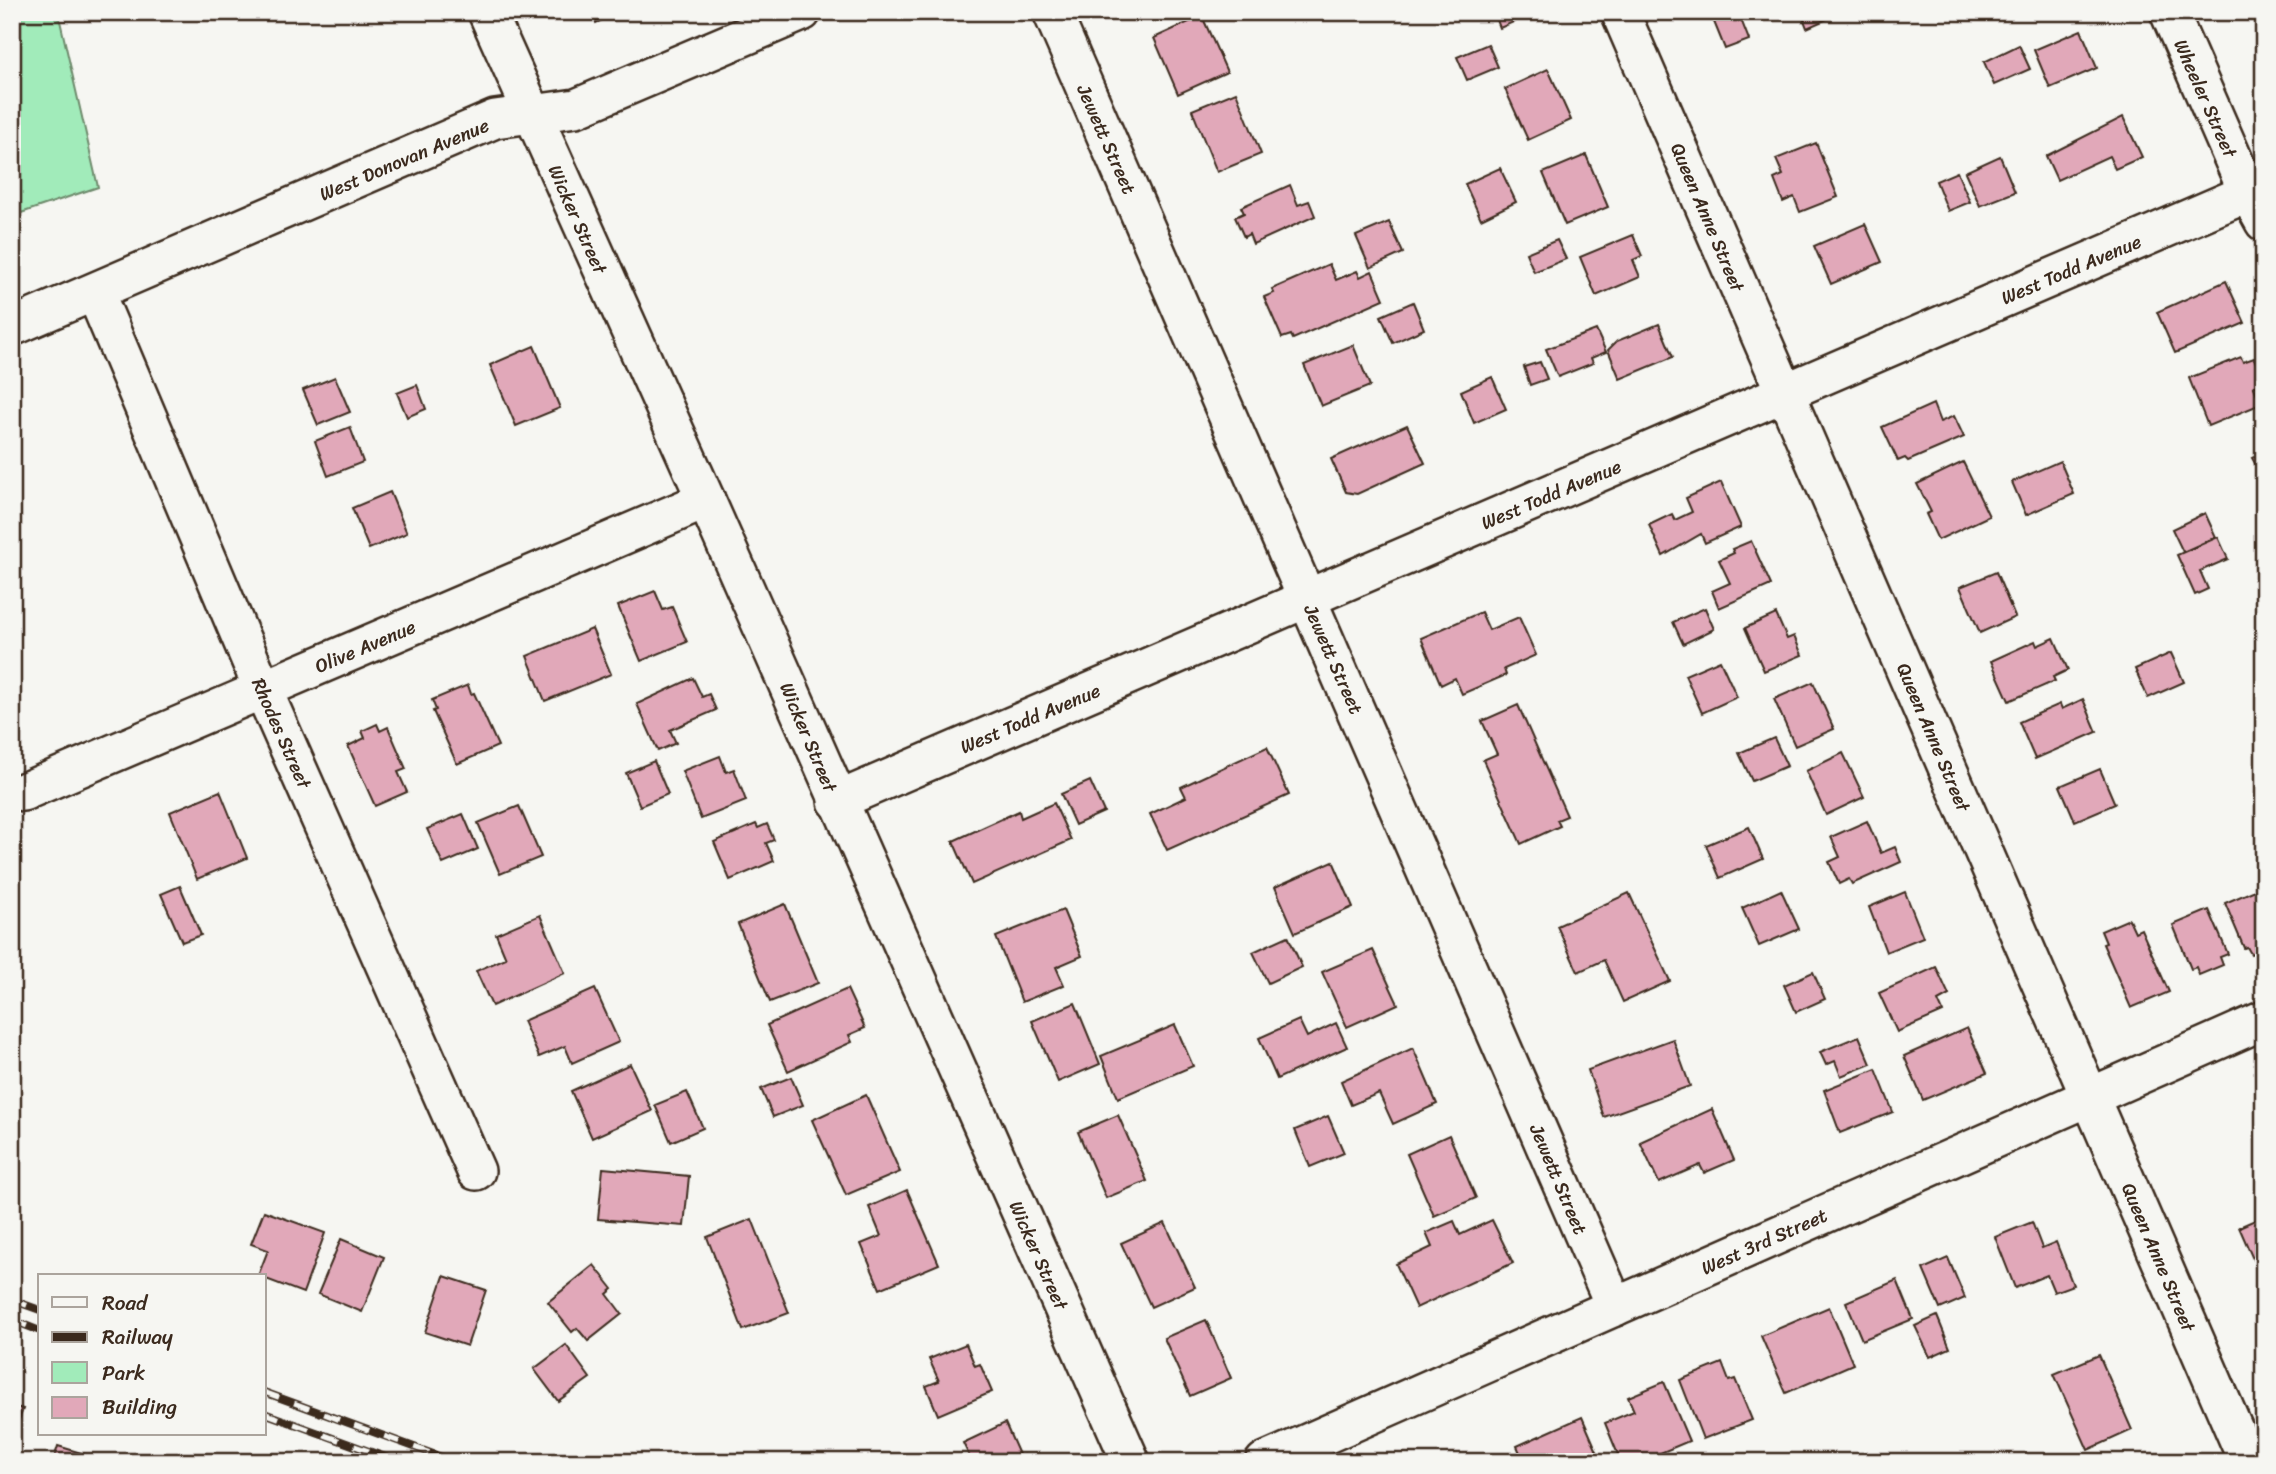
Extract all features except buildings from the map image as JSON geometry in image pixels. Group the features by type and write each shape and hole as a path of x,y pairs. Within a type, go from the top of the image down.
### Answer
{"street":[{"name":"Wicker Street","path":"487,12 1131,1462"},
{"name":"West Donovan Avenue","path":"12,327 495,119 576,108 802,12"},
{"name":"Jewett Street","path":"1052,12 1615,1307"},
{"name":"Queen Anne Street","path":"1620,12 2248,1462"},
{"name":"Wheeler Street","path":"2169,12 2258,200"},
{"name":"West Todd Avenue","path":"837,801 1785,393 2258,200"},
{"name":"Rhodes Street","path":"94,292 263,690 477,1171"},
{"name":"Olive Avenue","path":"23,792 706,500"},
{"name":"West 3rd Street","path":"1264,1462 2264,1020"}],"green space":[{"path":"12,12 58,12 98,187 12,216"}],"railway":[{"path":"12,1300 38,1309"},
{"path":"12,1320 38,1330"},
{"path":"266,1393 455,1462"},
{"path":"266,1414 399,1462"}]}
